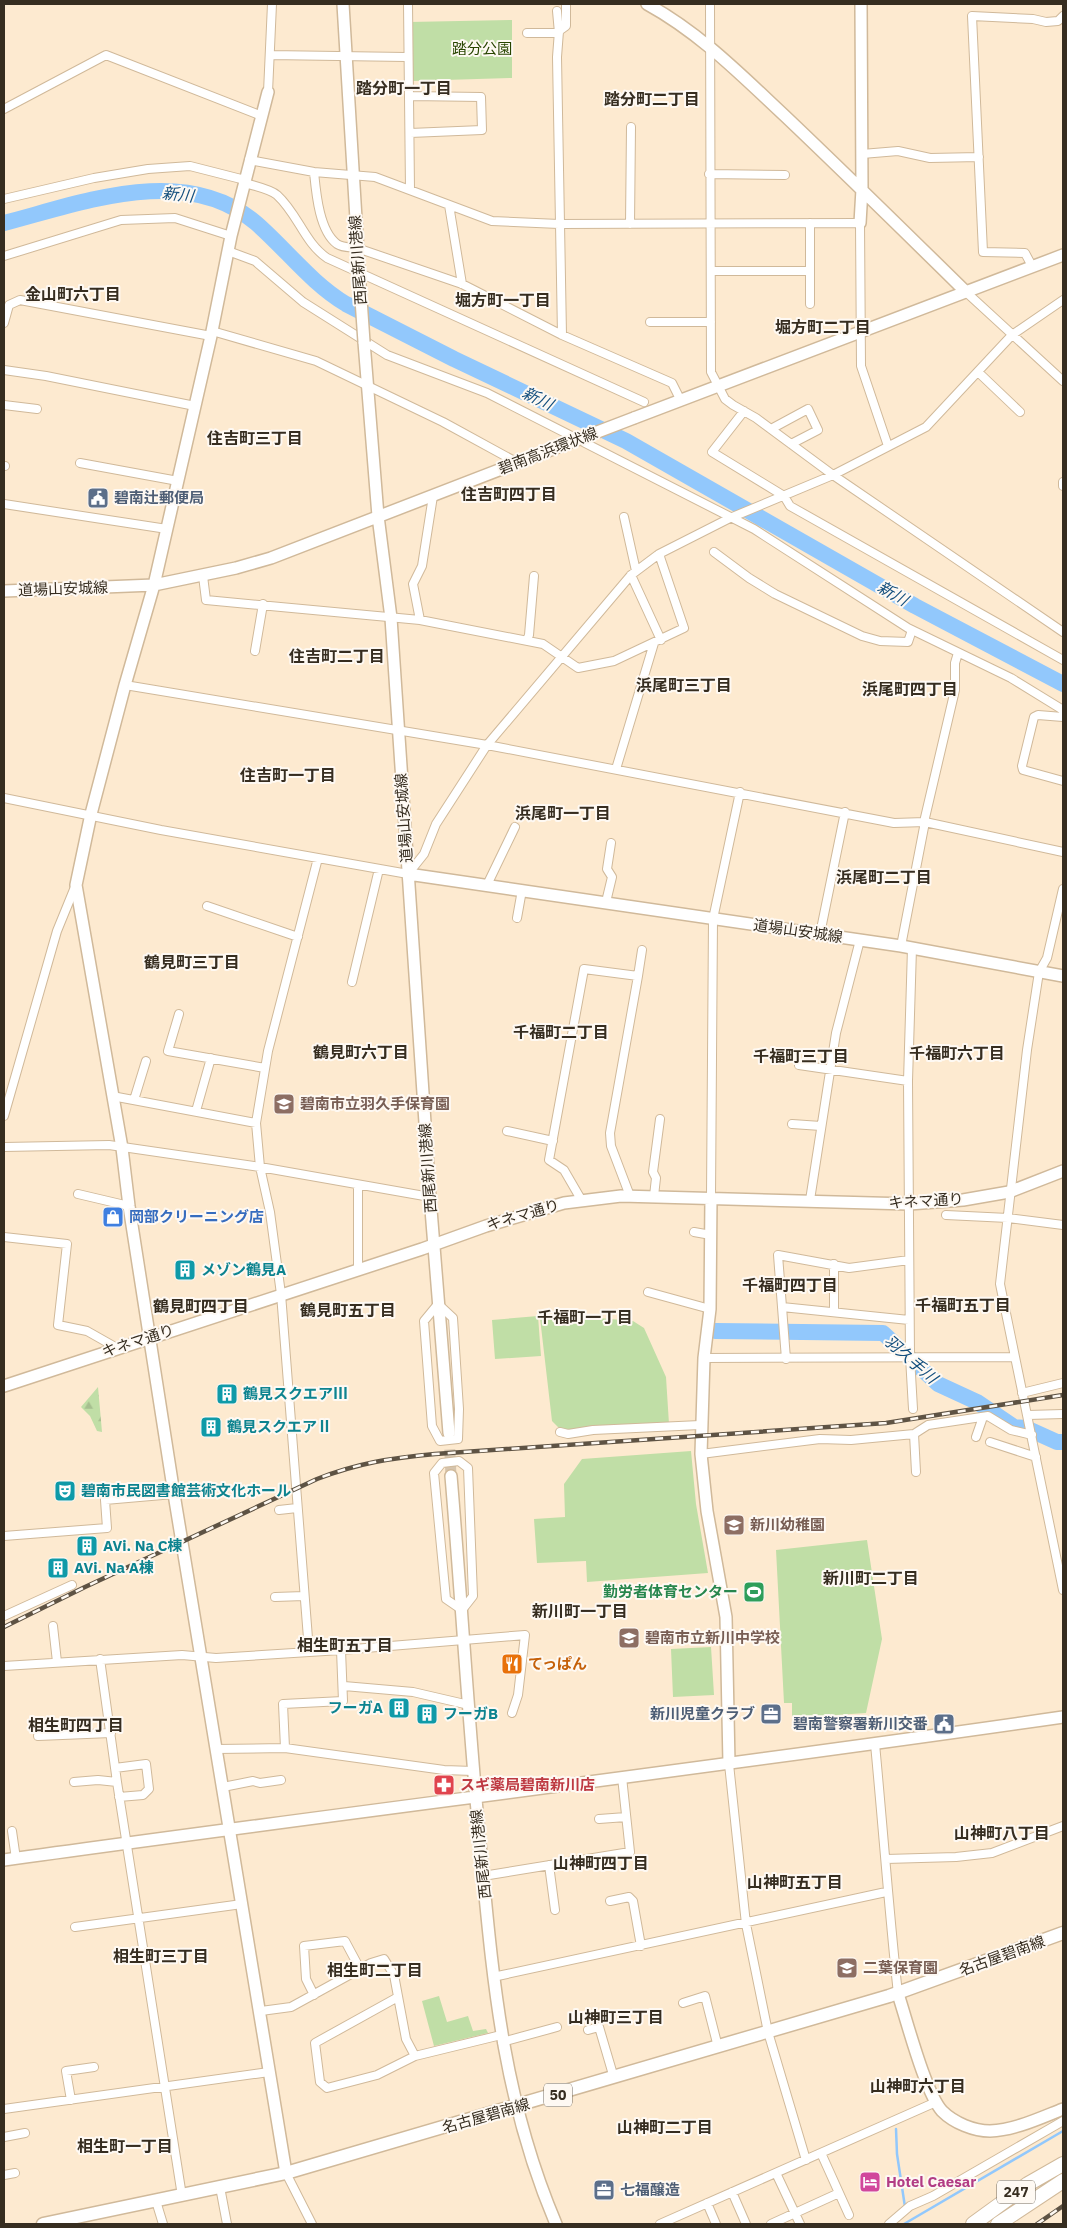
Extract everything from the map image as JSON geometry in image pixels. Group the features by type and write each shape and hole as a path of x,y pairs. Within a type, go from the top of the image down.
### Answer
{"highway":[{"name":"247","path":"973,2224 1001,2202 1063,2164"},
{"name":"247","path":"998,2224 1063,2181"},
{"path":"964,2224 1001,2202"}],"main road":[{"name":"名古屋碧南線","path":"43,2224 286,2173 898,1994 1063,1933"}],"street":[{"path":"4,1116 6,1094 57,931 76,886 91,814 154,585 212,333 231,236 268,92 272,4"},
{"name":"西尾新川港線","path":"343,4 352,176 378,516"},
{"path":"408,4 410,190"},
{"path":"527,33 559,33 566,26 566,4"},
{"path":"647,4 672,17 710,46 862,189 966,292 1063,381"},
{"path":"710,4 709,224 711,372 725,399 771,429 833,475 1061,628"},
{"path":"861,4 861,366 888,446"},
{"path":"557,11 559,33 559,224 562,335"},
{"path":"1032,266 1025,252 983,252 972,16 1033,19 1046,22 1058,21 1063,16"},
{"path":"270,55 406,57"},
{"path":"4,109 106,56 262,116"},
{"path":"410,96 481,97 482,130 410,133"},
{"path":"630,224 631,127"},
{"path":"862,154 898,151 930,158 979,157"},
{"path":"249,160 314,172 375,177 492,221 559,224 860,223"},
{"path":"4,200 94,178 148,169 190,166 245,181 276,194 292,213 316,250 359,273 644,402"},
{"path":"314,172 316,195 328,234 336,243 344,247 357,248 462,284 562,335 672,383 681,400"},
{"path":"709,174 785,175"},
{"path":"449,205 462,284"},
{"path":"4,256 105,224 136,219 175,218 231,236"},
{"path":"810,223 810,304"},
{"path":"228,250 255,261 303,302 387,354 487,393 761,534 912,630 1011,678 1063,710"},
{"name":"碧南高浜環状線","path":"378,516 1063,255"},
{"path":"711,271 810,271"},
{"path":"4,323 9,305 20,300 212,333 316,361 443,422 518,463"},
{"path":"4,798 91,814 171,832 408,874 424,854 436,824 487,745 633,573 659,554 730,518 833,475 926,427 1012,335 1063,300"},
{"path":"650,322 711,322"},
{"path":"4,370 46,376 195,406"},
{"path":"978,372 1020,412"},
{"path":"4,405 37,409"},
{"path":"771,429 808,409 818,430 791,444"},
{"path":"744,411 712,452 790,506 1063,660"},
{"path":"80,464 178,482"},
{"path":"420,620 413,584 422,566 433,496"},
{"path":"4,504 167,529"},
{"name":"道場山安城線","path":"4,591 154,585 202,576 271,558 378,516 390,618 408,874 906,947 1063,976"},
{"path":"616,769 657,642 633,573 624,517"},
{"path":"714,552 749,578 775,594 862,636 880,641 908,642 912,630"},
{"path":"202,576 206,600 420,620 526,640 548,646 560,658 578,668 614,661 684,628 659,554"},
{"path":"526,640 529,635 534,576"},
{"path":"255,651 263,604"},
{"path":"913,1409 910,1357 906,947 924,822 955,690 955,663 958,653"},
{"path":"125,685 487,745 845,812 894,823 924,822 1063,852"},
{"path":"1063,717 1038,715 1034,717 1022,766 1023,770 1063,781"},
{"path":"740,792 713,918 710,1309 704,1358 700,1425 701,1454 707,1512 726,1618 729,1764 746,1924 768,2032 806,2160"},
{"path":"820,934 845,812"},
{"path":"487,885 515,827"},
{"path":"606,902 612,877 607,869 611,843"},
{"path":"309,1651 281,1294 270,1212 260,1167 256,1124 265,1068 318,858"},
{"path":"352,982 379,869"},
{"name":"西尾新川港線","path":"408,874 430,1197 449,1433"},
{"path":"76,886 122,1148 129,1206 174,1494 286,2173 312,2224"},
{"path":"1063,888 1047,958 1039,972 1009,1192 1008,1218 1000,1284 1014,1357 1062,1572 1063,1590"},
{"path":"517,918 522,890"},
{"path":"207,906 298,937"},
{"path":"810,1200 820,1126 836,1033 860,940"},
{"path":"630,1196 611,1146 610,1134 642,950"},
{"path":"582,1201 564,1170 549,1160 584,969 638,976"},
{"path":"179,1014 168,1051 265,1068"},
{"path":"196,1111 211,1058"},
{"path":"134,1100 146,1062"},
{"path":"799,1065 908,1081"},
{"path":"112,1096 256,1124"},
{"path":"654,1196 656,1178 653,1172 660,1119"},
{"path":"792,1124 820,1126"},
{"path":"507,1131 553,1141"},
{"path":"4,1147 109,1145 260,1167 358,1186 430,1197"},
{"name":"キネマ通り","path":"4,1386 434,1245 486,1226 564,1204 630,1196 711,1196 909,1204 963,1200 1009,1192 1063,1171"},
{"path":"358,1186 358,1270"},
{"path":"78,1194 129,1206"},
{"path":"946,1215 1008,1218 1063,1225"},
{"path":"694,1232 711,1235"},
{"path":"4,1237 67,1244 58,1325 87,1331 117,1348"},
{"path":"786,1358 778,1255 849,1268 909,1260"},
{"path":"834,1264 834,1311"},
{"path":"648,1292 710,1309"},
{"path":"438,1304 453,1318 459,1409 458,1439 440,1441 432,1426 424,1321 438,1304"},
{"path":"782,1306 910,1320"},
{"path":"704,1358 1014,1357"},
{"path":"1022,1393 1063,1383"},
{"path":"1028,1416 1063,1414"},
{"path":"701,1454 820,1440 851,1440 914,1434 928,1425 988,1416 1011,1430 1032,1435"},
{"path":"976,1437 984,1417"},
{"path":"560,1432 568,1434 592,1430 700,1425"},
{"path":"914,1434 916,1472"},
{"path":"990,1442 1036,1457"},
{"path":"459,1461 468,1468 473,1596 462,1610 446,1599 434,1473 442,1463 459,1461"},
{"name":"西尾新川港線","path":"452,1476 475,1796 501,2038 516,2107 543,2193 556,2224"},
{"path":"4,1536 107,1528 105,1500 174,1494"},
{"path":"279,1510 297,1508"},
{"path":"4,1616 72,1585"},
{"path":"275,1597 304,1596"},
{"path":"53,1626 57,1662"},
{"path":"4,1666 182,1655 202,1657 342,1650 525,1634 518,1695 512,1713"},
{"path":"285,1748 282,1704 343,1701 342,1650"},
{"path":"100,1659 126,1843 182,2196"},
{"path":"344,1686 413,1692 469,1705"},
{"path":"12,1831 10,1859 475,1796 729,1764 1063,1717"},
{"path":"38,1736 111,1733"},
{"path":"875,1744 886,1859 886,1892 898,1994 936,2102 954,2120 970,2127 989,2131 1009,2128 1063,2109"},
{"path":"216,1748 285,1748 444,1770 473,1771"},
{"path":"115,1768 146,1764 149,1789 143,1795 119,1797"},
{"path":"483,1876 630,1852 622,1777"},
{"path":"74,1782 98,1780 117,1782"},
{"path":"223,1787 253,1781 260,1783 281,1780"},
{"path":"599,1819 626,1817"},
{"path":"886,1859 956,1857 992,1853 1063,1826"},
{"path":"549,1865 555,1910"},
{"path":"493,1977 746,1924 886,1892"},
{"path":"610,1901 629,1897 633,1901 641,1946"},
{"path":"75,1927 242,1904"},
{"path":"314,1995 306,1979 304,1946 346,1941 360,1970"},
{"path":"260,2011 291,2007 384,1959 394,1976 406,2039 415,2056"},
{"path":"684,2003 705,1996 718,2047"},
{"path":"398,1998 315,2043 320,2082 327,2088 377,2075 415,2056 557,2027"},
{"path":"588,2030 600,2027 614,2078"},
{"path":"71,2100 66,2071 94,2067"},
{"path":"4,2109 269,2072"},
{"path":"660,2224 936,2102"},
{"path":"890,2224 910,2206 933,2196 1063,2121"},
{"path":"4,2136 26,2133"},
{"path":"821,2153 849,2215"},
{"path":"4,2175 15,2173"},
{"path":"776,2173 800,2224"},
{"path":"220,2187 227,2224"},
{"path":"732,2192 746,2224"},
{"path":"771,2224 839,2193"},
{"path":"156,2201 163,2224"},
{"path":"707,2203 716,2224"}],"green space":[{"name":"踏分公園","path":"512,20 512,78 412,81 409,22"},
{"path":"564,1315 633,1321 644,1328 666,1377 669,1424 561,1430 552,1421 540,1318"},
{"path":"538,1316 541,1356 495,1359 492,1320"},
{"path":"98,1387 102,1432 97,1431 90,1416 81,1407"},
{"path":"691,1451 696,1504 708,1573 587,1582 586,1561 537,1563 534,1519 565,1517 564,1484 582,1459"},
{"path":"867,1540 882,1639 866,1713 792,1718 792,1703 784,1703 776,1550"},
{"path":"711,1647 714,1695 673,1697 671,1649"},
{"path":"439,1996 447,2022 468,2016 473,2031 486,2029 488,2033 434,2046 422,2001"}],"waterway":[{"name":"新川","path":"4,223 99,198 133,193 166,191 198,194 228,205 256,223 321,286 346,304 454,359 626,441 915,606 1063,684"},
{"name":"羽久手川","path":"715,1331 883,1333 938,1384 977,1402 1014,1427 1026,1428 1057,1442 1063,1442"},
{"path":"896,2129 897,2154 905,2207"},
{"path":"904,2224 1063,2131"}],"tunnel":[{"path":"449,1433 451,1476"}],"railway":[{"path":"4,1627 85,1587 317,1479 375,1462 435,1454 886,1423 1063,1395"},
{"path":"1037,2224 1063,2206"}],"place":[{"name":"碧南辻郵便局","path":"98,498"},
{"name":"碧南市立羽久手保育園","path":"284,1104"},
{"name":"岡部クリーニング店","path":"113,1217"},
{"name":"メゾン鶴見A","path":"185,1270"},
{"name":"鶴見スクエアⅢ","path":"227,1394"},
{"name":"鶴見スクエアⅡ","path":"211,1427"},
{"name":"碧南市民図書館芸術文化ホール","path":"65,1491"},
{"name":"新川幼稚園","path":"734,1525"},
{"name":"AVi. Na C棟","path":"87,1546"},
{"name":"AVi. Na A棟","path":"58,1568"},
{"name":"勤労者体育センター","path":"754,1592"},
{"name":"碧南市立新川中学校","path":"629,1638"},
{"name":"てっぱん","path":"512,1664"},
{"name":"フーガA","path":"399,1708"},
{"name":"フーガB","path":"427,1714"},
{"name":"新川児童クラブ","path":"771,1714"},
{"name":"碧南警察署新川交番","path":"944,1724"},
{"name":"スギ薬局碧南新川店","path":"444,1785"},
{"name":"二葉保育園","path":"847,1968"},
{"name":"Hotel Caesar","path":"870,2182"},
{"name":"七福醸造","path":"604,2190"}],"district":[{"name":"踏分町一丁目","path":"404,88"},
{"name":"踏分町二丁目","path":"652,99"},
{"name":"金山町六丁目","path":"73,294"},
{"name":"堀方町一丁目","path":"503,300"},
{"name":"堀方町二丁目","path":"823,327"},
{"name":"住吉町三丁目","path":"255,438"},
{"name":"住吉町四丁目","path":"509,494"},
{"name":"住吉町二丁目","path":"337,656"},
{"name":"浜尾町三丁目","path":"684,685"},
{"name":"浜尾町四丁目","path":"910,689"},
{"name":"住吉町一丁目","path":"288,775"},
{"name":"浜尾町一丁目","path":"563,813"},
{"name":"浜尾町二丁目","path":"884,877"},
{"name":"鶴見町三丁目","path":"192,962"},
{"name":"千福町二丁目","path":"561,1032"},
{"name":"鶴見町六丁目","path":"361,1052"},
{"name":"千福町六丁目","path":"957,1053"},
{"name":"千福町三丁目","path":"801,1056"},
{"name":"千福町四丁目","path":"790,1285"},
{"name":"千福町五丁目","path":"963,1305"},
{"name":"鶴見町四丁目","path":"201,1306"},
{"name":"鶴見町五丁目","path":"348,1310"},
{"name":"千福町一丁目","path":"585,1317"},
{"name":"新川町二丁目","path":"871,1578"},
{"name":"新川町一丁目","path":"580,1611"},
{"name":"相生町五丁目","path":"345,1645"},
{"name":"相生町四丁目","path":"76,1725"},
{"name":"山神町八丁目","path":"1002,1833"},
{"name":"山神町四丁目","path":"601,1863"},
{"name":"山神町五丁目","path":"795,1882"},
{"name":"相生町三丁目","path":"161,1956"},
{"name":"相生町二丁目","path":"375,1970"},
{"name":"山神町三丁目","path":"616,2017"},
{"name":"山神町六丁目","path":"918,2086"},
{"name":"山神町二丁目","path":"665,2127"},
{"name":"相生町一丁目","path":"125,2146"}]}
